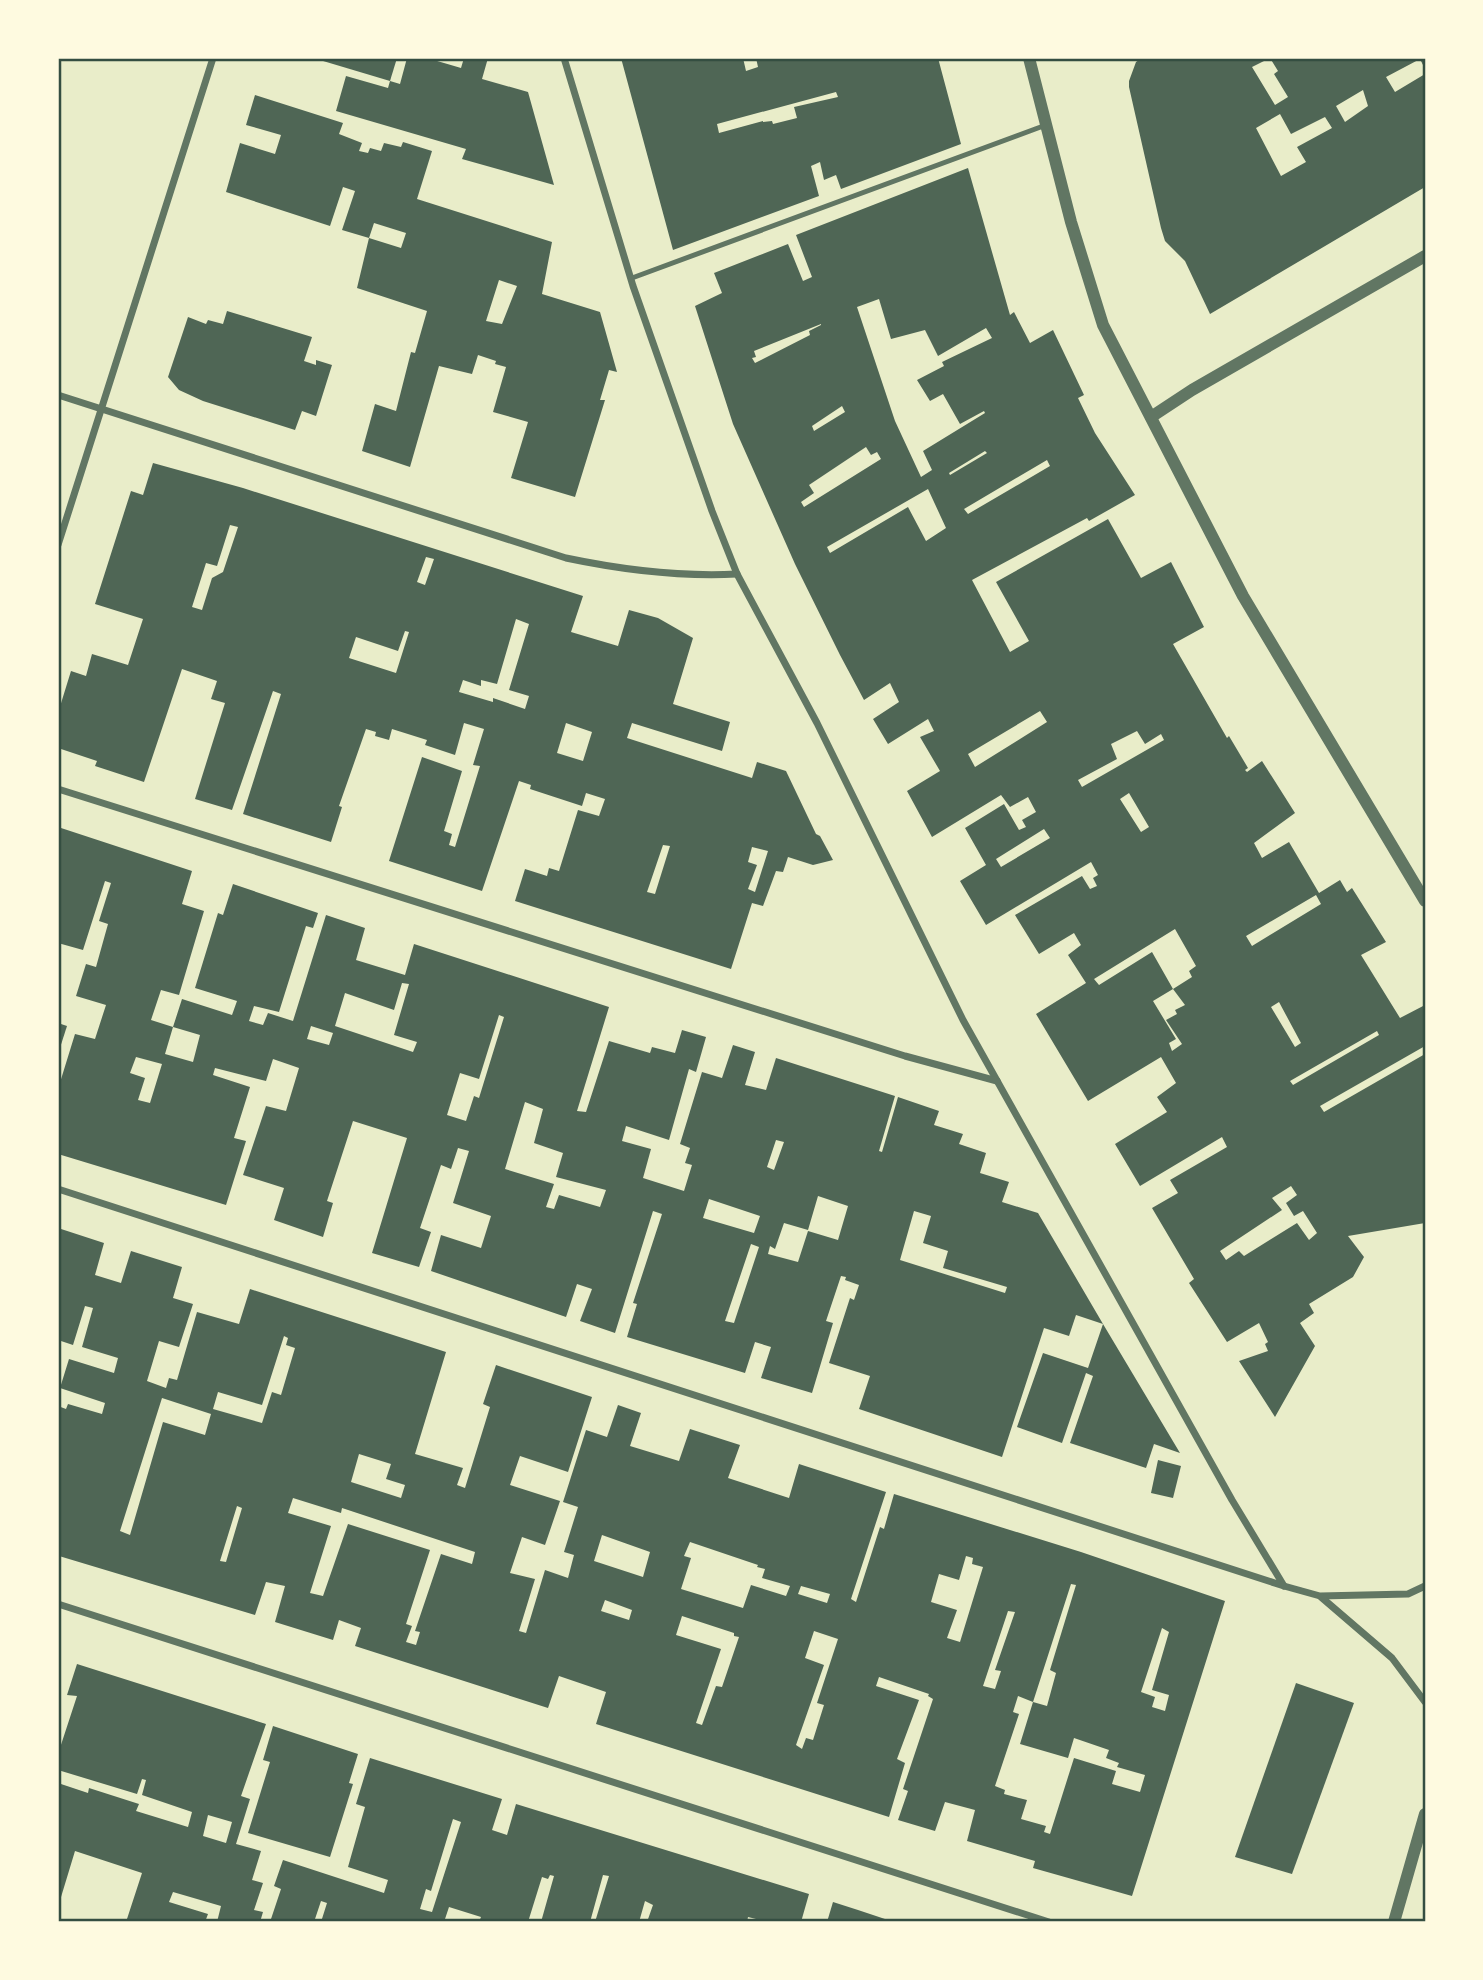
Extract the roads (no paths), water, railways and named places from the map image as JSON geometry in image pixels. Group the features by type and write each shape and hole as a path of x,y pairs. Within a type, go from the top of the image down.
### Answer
{"street":[{"path":"58,545 213,58"},
{"path":"564,58 632,278 712,511 737,574 811,713 963,1020 1232,1500 1284,1586"},
{"path":"1029,58 1071,222 1103,325 1243,596 1425,901"},
{"path":"1151,417 1192,390 1425,256"},
{"path":"58,395 566,558 650,572 705,576 737,574"},
{"path":"58,789 905,1056 997,1082"},
{"path":"58,1189 1284,1586 1320,1596 1408,1594 1425,1586"},
{"path":"1320,1596 1392,1658 1425,1702"},
{"path":"58,1604 1049,1922"},
{"path":"1394,1922 1425,1814"}],"lane":[{"path":"632,278 1046,125"}]}
